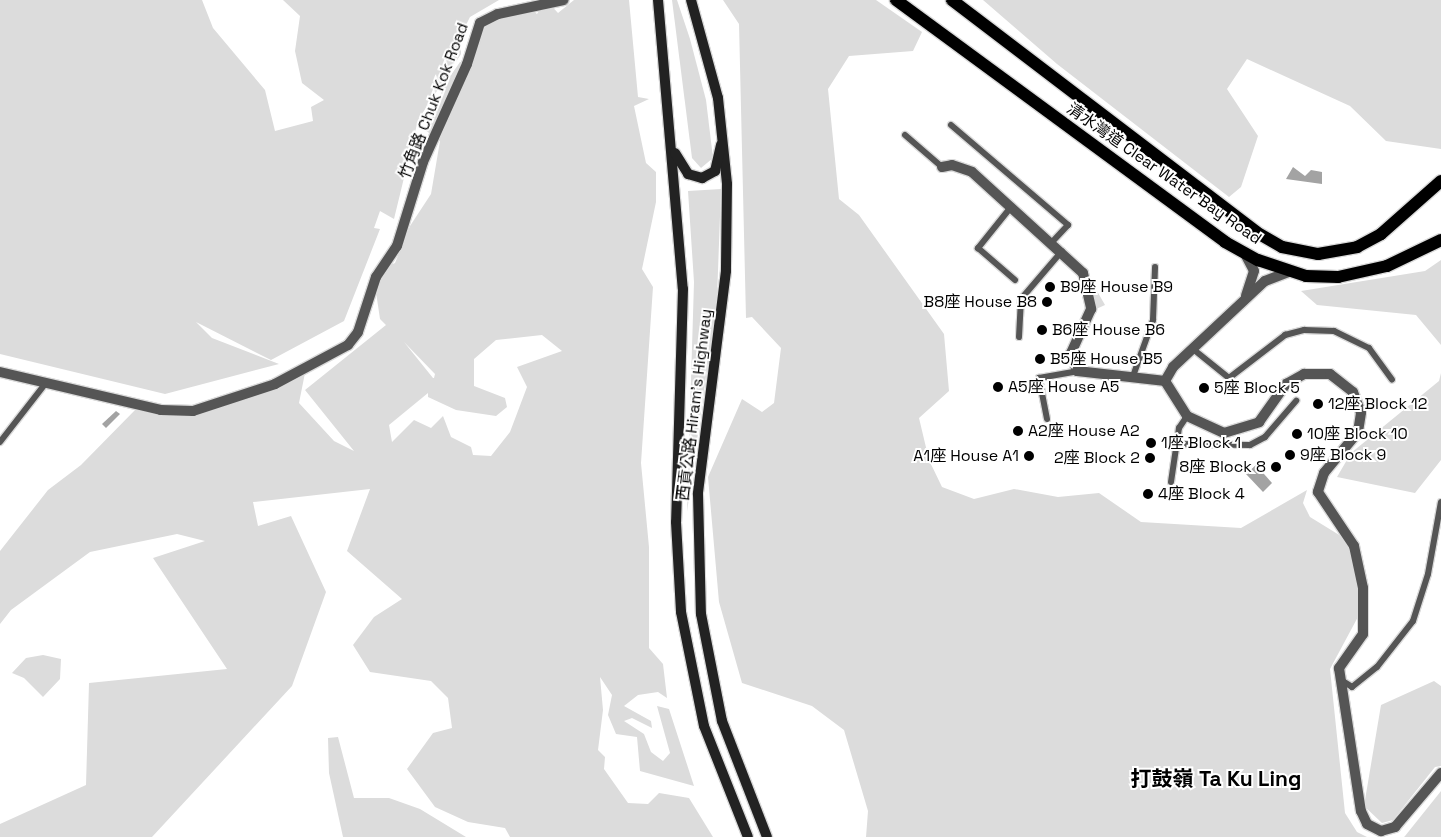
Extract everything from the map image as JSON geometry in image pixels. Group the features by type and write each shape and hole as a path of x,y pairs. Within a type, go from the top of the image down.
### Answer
{"main road":[{"name":"西貢公路 Hiram's Highway","path":"658,0 683,289 676,522 681,612 704,726 748,837"},
{"name":"西貢公路 Hiram's Highway","path":"691,0 722,119 728,184 727,262 702,442 697,566 715,691 767,837"},
{"name":"清水灣道 Clear Water Bay Road","path":"896,0 1244,253 1288,272 1329,277 1370,272 1441,240"},
{"name":"清水灣道 Clear Water Bay Road","path":"952,0 1256,232 1282,247 1318,254 1357,247 1386,230 1441,181"},
{"path":"671,144 688,174 710,176 720,154 722,119"}],"street":[{"name":"竹角路 Chuk Kok Road","path":"0,372 161,410 193,411 275,384 348,345 358,332 376,277 397,246 423,162 467,64 480,22 498,14 564,0"},
{"path":"942,167 967,170 1062,250 1083,273 1091,299 1086,327 1071,353 1077,371 1132,379 1165,381"},
{"path":"1244,253 1254,276 1244,301"},
{"path":"1165,381 1193,349 1265,281 1288,272"},
{"path":"1165,381 1187,416 1215,432 1243,430 1264,418 1291,380 1310,372 1335,376 1353,392 1361,413 1358,432 1324,473 1318,487 1320,501 1354,546 1363,588 1363,634 1339,668 1361,812 1367,824 1381,831 1396,827 1441,773"}],"lane":[{"path":"951,125 1068,225 1052,242"},
{"path":"905,135 942,167"},
{"path":"1012,207 978,248 1015,280"},
{"path":"1019,337 1021,299 1062,250"},
{"path":"1132,379 1153,320 1155,267"},
{"path":"1193,349 1229,378 1285,336 1304,330 1334,331 1369,348 1392,380"},
{"path":"1047,419 1038,378 1077,371"},
{"path":"0,442 45,384"},
{"path":"1175,444 1250,445 1265,437 1296,401"},
{"path":"1171,482 1175,444 1187,416"},
{"path":"1341,680 1352,687 1377,667 1413,621 1428,574 1441,502"}],"shaded area":[{"path":"0,0 202,0 213,28 265,90 275,131 313,121 311,107 324,100 302,83 295,51 300,16 283,0 499,0 470,17 461,35 461,54 418,120 394,219 380,211 374,228 380,229 344,321 271,360 196,322 212,338 279,364 165,394 0,354"},
{"path":"546,0 558,13 574,0 629,0 638,97 649,99 634,106 646,163 656,172 656,202 642,269 653,287 641,463 649,547 649,648 663,664 667,698 658,692 638,695 624,706 651,721 652,728 632,718 624,721 644,734 651,752 663,761 670,753 657,706 669,709 694,786 640,771 637,737 616,734 608,715 612,695 600,677 603,710 598,750 605,757 604,769 628,803 648,804 659,793 689,798 713,837 510,837 505,828 468,822 435,807 407,769 433,733 452,728 448,698 431,681 370,672 353,645 374,617 402,599 347,551 370,489 253,502 258,526 291,516 326,592 292,686 152,837 0,837 0,824 86,785 89,683 227,669 153,558 205,541 177,534 90,552 11,610 0,624 0,551 48,490 81,465 136,409 220,406 305,373 299,403 334,441 354,451 305,390 386,325 380,319 373,272 395,263 410,226 431,194 440,141 425,130 440,104 442,88 460,62 465,62 493,10 524,4 537,14","holes":["542,335 562,351 517,367 527,387 510,432 491,456 473,455 471,447 451,437 443,416 431,428 414,420 392,442 389,425 428,393 428,397 456,410 496,416 507,407 505,398 474,386 474,359 496,340","404,342 435,374 434,378 433,378"]},
{"path":"672,0 677,0 690,39 706,100 713,158 701,168 692,158"},
{"path":"723,0 876,0 922,32 913,51 849,56 828,89 839,199 859,215 944,334 949,391 919,418 929,460 942,487 974,499 1014,489 1058,497 1099,493 1141,522 1241,528 1307,490 1303,503 1310,517 1349,541 1357,558 1359,615 1330,669 1345,813 1357,832 1367,837 866,837 868,811 844,730 812,706 742,683 719,602 708,477 742,399 762,412 774,403 781,348 752,317 746,318 739,24"},
{"path":"983,0 1441,0 1441,149 1386,141 1350,106 1247,59 1227,89 1258,136 1241,187 1229,197 1057,64"},
{"path":"1293,167 1305,176 1311,170 1322,172 1322,184 1286,179"},
{"path":"721,189 717,298 687,512 694,282 688,191"},
{"path":"1441,260 1441,345 1416,315 1317,305 1301,291 1425,271"},
{"path":"1097,291 1105,305 1094,310 1085,300"},
{"path":"1441,373 1441,460 1415,493 1337,477 1351,453 1439,381"},
{"path":"116,411 120,414 106,428 102,424"},
{"path":"1256,465 1272,483 1263,492 1246,474"},
{"path":"43,655 61,659 60,679 43,697 24,678 12,673 26,658"},
{"path":"1434,681 1441,686 1441,766 1435,767 1393,820 1382,823 1364,806 1381,705"},
{"path":"338,737 354,798 389,798 420,809 466,837 343,837 329,773 328,738"},
{"path":"1441,791 1441,837 1404,837 1405,836"}],"place":[{"name":"B9座 House B9","path":"1050,287"},
{"name":"B8座 House B8","path":"1047,302"},
{"name":"B6座 House B6","path":"1042,330"},
{"name":"B5座 House B5","path":"1040,359"},
{"name":"A5座 House A5","path":"998,387"},
{"name":"5座 Block 5","path":"1204,388"},
{"name":"12座 Block 12","path":"1318,404"},
{"name":"A2座 House A2","path":"1018,431"},
{"name":"10座 Block 10","path":"1297,434"},
{"name":"1座 Block 1","path":"1151,443"},
{"name":"9座 Block 9","path":"1290,455"},
{"name":"A1座 House A1","path":"1029,456"},
{"name":"2座 Block 2","path":"1150,458"},
{"name":"8座 Block 8","path":"1276,467"},
{"name":"4座 Block 4","path":"1148,494"}],"district":[{"name":"打鼓嶺 Ta Ku Ling","path":"1216,779"}]}
